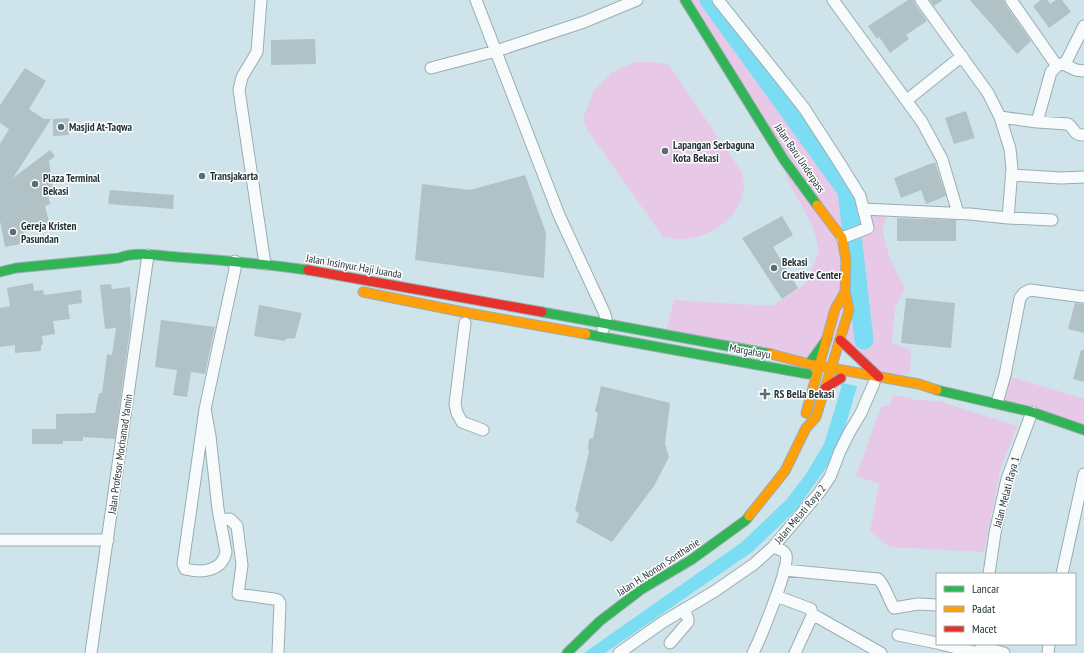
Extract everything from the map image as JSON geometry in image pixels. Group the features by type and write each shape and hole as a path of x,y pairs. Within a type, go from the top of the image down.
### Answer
{"main road":[{"name":"Jalan Baru Underpass","path":"685,0 784,160 842,238 846,260 845,292 849,310 816,417 806,428"},
{"name":"Jalan Insinyur Haji Juanda","path":"0,272 16,268 119,258 126,255 148,259 235,265 265,264 310,270 407,287 782,356 876,380"},
{"name":"Jalan Insinyur Haji Juanda","path":"235,265 272,275"},
{"path":"308,281 310,270"},
{"path":"405,300 407,287"},
{"path":"353,290 524,323 527,309"},
{"path":"806,428 805,415 835,309 845,292"},
{"name":"Margahayu","path":"524,323 828,377 876,380 916,391 938,390"},
{"path":"810,364 827,339"},
{"path":"840,340 876,380 919,384 938,390 998,402 1084,430"},
{"path":"806,373 814,386"},
{"path":"825,388 841,378"},
{"name":"Jalan H. Nonon Sonthanie","path":"567,653 600,621 642,590 691,560 746,520 785,470 806,428"}],"street":[{"path":"261,0 257,52 242,77 239,90 265,264"},
{"path":"476,0 559,215 604,312 606,318 601,337"},
{"path":"432,68 496,51 584,22 637,0"},
{"path":"718,0 804,108 860,196 868,228 842,238"},
{"path":"833,0 922,122 942,159 958,213"},
{"path":"921,0 988,94 1000,117 1010,149 1011,175 1008,218"},
{"path":"1011,0 1060,65 1084,71"},
{"path":"1036,122 1050,72 1066,62 1084,26"},
{"path":"907,100 962,56"},
{"path":"1000,117 1036,122 1068,124 1071,125 1075,133 1078,135 1084,135"},
{"path":"1011,175 1061,178 1084,177"},
{"path":"863,209 958,213 1008,218 1052,220"},
{"name":"Jalan Profesor Mochamad Yamin","path":"91,653 148,259"},
{"path":"205,409 210,436 220,520 226,552 223,561 216,567 202,571 185,569 183,564 205,409 235,265"},
{"path":"998,402 1005,375 1020,298 1024,293 1030,290 1084,297"},
{"path":"466,323 455,404 462,422 483,430"},
{"name":"Jalan Melati Raya 2","path":"619,653 663,622 715,591 754,564 773,547 830,478 840,452 861,413 876,380"},
{"name":"Jalan Melati Raya 1","path":"989,573 995,533 1007,479 1032,412"},
{"path":"1062,573 1084,474"},
{"path":"220,520 230,519 237,526 242,565 238,594 274,599 278,600 280,603 278,653"},
{"path":"0,540 108,540"},
{"path":"753,653 776,596 786,563 786,556 782,551 773,547"},
{"path":"784,570 878,579 894,608 918,604 936,605"},
{"path":"776,596 810,608 812,614 795,653"},
{"path":"670,643 688,622 684,609"},
{"path":"812,614 881,653"},
{"path":"898,635 936,643"},
{"path":"948,645 1004,653"}],"shaded area":[{"path":"685,0 718,0 804,108 863,209 889,210 882,229 889,256 905,289 895,308 892,343 911,350 910,373 879,377 840,340 809,364 665,334 674,300 773,306 806,283 819,251 813,227 786,177 784,160"},
{"name":"Lapangan Serbaguna Kota Bekasi","path":"636,62 653,62 669,65 741,171 744,183 743,195 739,205 725,222 706,234 682,239 663,237 588,131 583,119 594,90 612,72"},
{"path":"1005,375 1084,399 1084,431 997,403"},
{"path":"893,395 918,400 939,401 1017,426 1000,471 984,552 890,547 870,531 879,484 856,476 881,407 890,405"}],"water":[{"path":"842,383 857,386 843,435 828,465 797,509 752,552 605,653 584,653 742,542 787,499 806,474 824,444"}],"building":[{"path":"908,0 914,0 915,4 927,21 906,35 909,39 890,53 879,37 877,39 868,26"},
{"path":"930,0 943,0 934,6"},
{"path":"970,0 1004,0 1005,4 1031,41 1017,54"},
{"path":"1041,0 1048,0 1050,4 1056,0 1062,0 1071,12 1049,28 1033,6"},
{"path":"315,39 316,64 271,65 271,40"},
{"path":"25,68 46,81 29,109 44,119 51,119 13,178 50,150 55,156 49,161 54,193 48,194 50,204 45,206 50,226 24,232 26,243 5,247 0,221 0,144 9,129 0,123 0,105"},
{"path":"966,111 975,138 954,144 945,118"},
{"name":"Masjid At-Taqwa","path":"69,118 69,135 53,136 53,119"},
{"path":"935,162 946,196 926,204 921,190 901,198 894,178"},
{"path":"525,175 546,233 544,278 415,260 422,184 470,190"},
{"path":"110,190 174,195 173,209 108,204"},
{"name":"Bekasi Creative Center","path":"782,216 793,235 773,247 798,288 782,299 742,238"},
{"path":"897,218 956,220 956,241 897,241"},
{"path":"33,283 34,291 43,290 44,295 81,290 82,303 68,305 70,319 53,321 55,334 42,336 43,345 41,345 41,351 15,353 15,345 0,347 0,308 10,306 7,288"},
{"path":"111,284 112,289 130,287 131,303 131,322 115,439 83,437 83,441 63,441 63,444 32,444 32,429 56,429 56,414 95,413 99,393 102,393 107,354 112,355 116,328 105,329 100,285"},
{"path":"906,298 955,303 951,348 901,343"},
{"path":"1075,303 1084,304 1084,333 1068,329"},
{"path":"259,305 302,313 295,338 285,339 285,341 254,336"},
{"path":"161,320 215,327 205,374 191,372 187,397 173,395 177,370 155,367"},
{"path":"1081,350 1084,350 1084,382 1073,379"},
{"path":"601,386 670,403 665,444 669,457 654,486 612,542 576,522 579,514 575,510 589,452 589,439 593,438 598,413 595,411"}],"waterway":[{"path":"709,0 847,191 864,340"}],"traffic: fast":[{"path":"685,0 784,160 817,205"},
{"path":"0,272 16,268 119,258 140,254 308,270"},
{"path":"542,312 771,354"},
{"path":"586,334 808,374"},
{"path":"809,364 827,339"},
{"path":"937,390 1032,412 1084,430"},
{"path":"567,653 600,621 642,589 691,560 746,520 749,516"}],"traffic: slow":[{"path":"749,516 785,471 806,428 816,417 849,310 845,292 846,260 842,238 817,205"},
{"path":"363,292 468,313 586,334"},
{"path":"806,413 835,309 845,292"},
{"path":"771,354 809,364 919,384 937,390"}],"traffic: jam":[{"path":"308,270 542,312"},
{"path":"840,340 879,377"},
{"path":"825,388 841,378"}],"place":[{"name":"Masjid At-Taqwa","path":"61,127"},
{"name":"Lapangan Serbaguna Kota Bekasi","path":"665,151"},
{"name":"Transjakarta","path":"202,176"},
{"name":"Plaza Terminal Bekasi","path":"35,184"},
{"name":"Gereja Kristen Pasundan","path":"13,232"},
{"name":"Bekasi Creative Center","path":"774,268"},
{"name":"RS Bella Bekasi","path":"765,394"}]}
